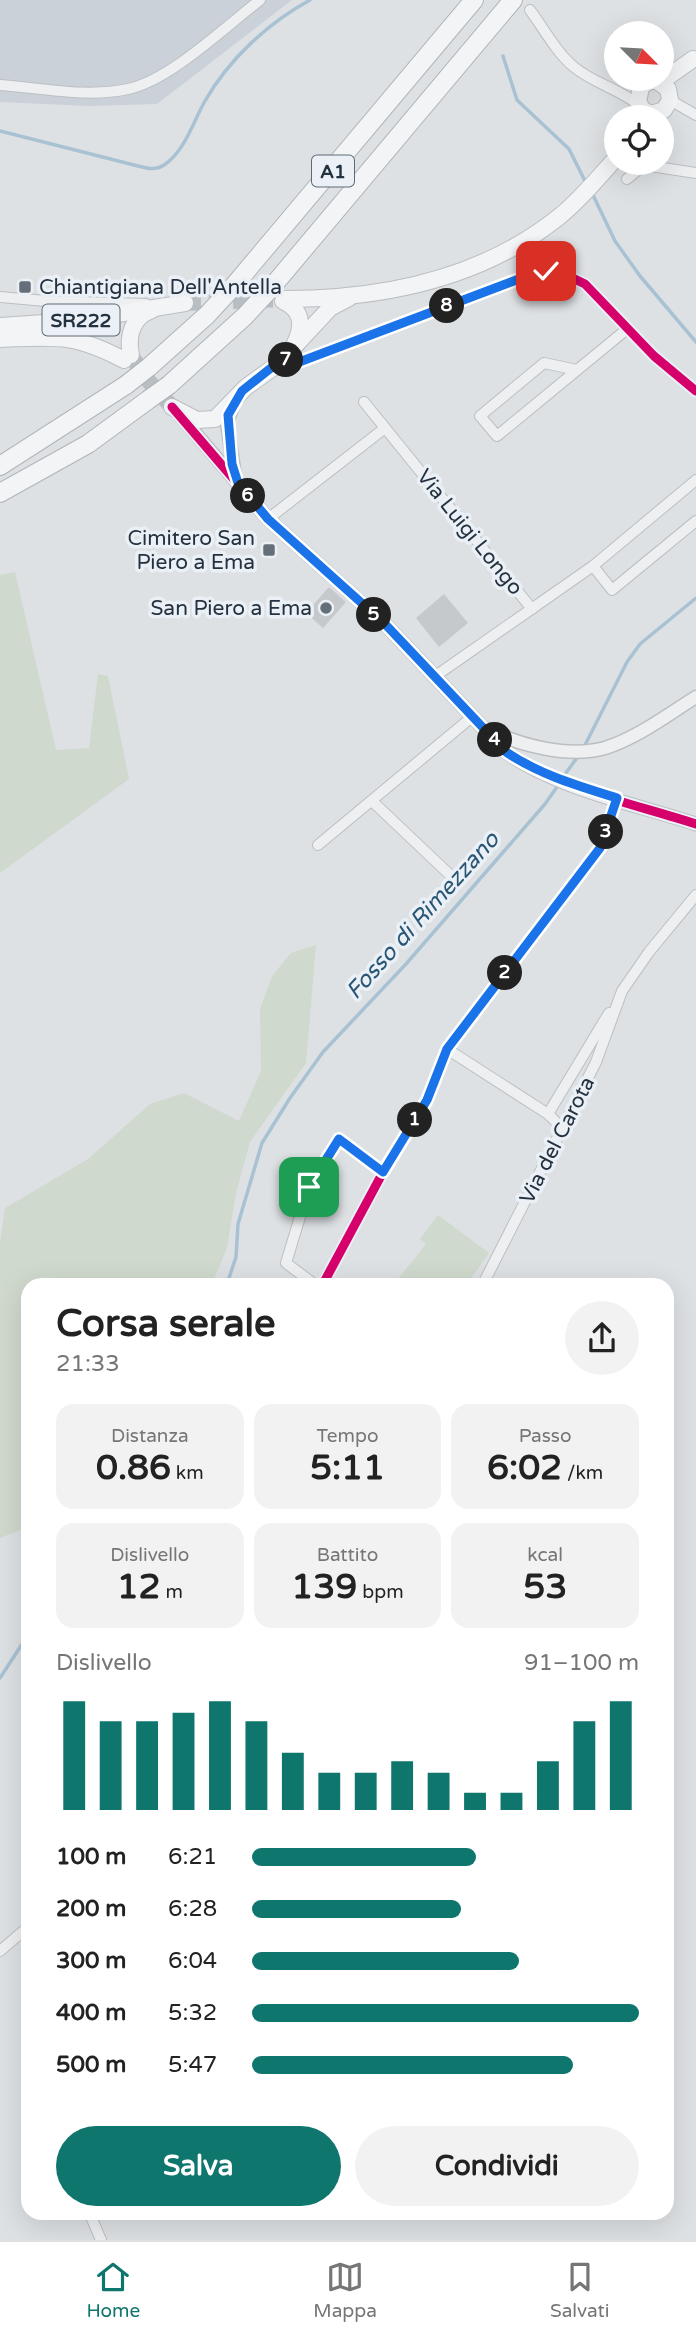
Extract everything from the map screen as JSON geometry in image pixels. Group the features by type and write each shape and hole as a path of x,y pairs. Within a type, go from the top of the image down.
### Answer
{"highway":[{"name":"A1","path":"0,466 126,385 207,315 326,180 474,0"},
{"name":"A1","path":"0,493 88,444 169,384 245,316 279,296 448,75 513,0"}],"main road":[{"path":"674,71 695,58"},
{"path":"656,105 695,58"},
{"path":"640,91 638,97 650,105"},
{"path":"279,296 355,296 406,288 462,272 516,246 561,216 604,171"},
{"path":"279,296 293,307 300,317 300,331 288,354"},
{"path":"173,407 191,418 209,421 220,416 236,398 288,354 330,308 355,296"},
{"name":"SR222","path":"0,326 74,321 185,303"},
{"name":"SR222","path":"0,340 71,338 127,358 134,325 143,314 160,306"}],"street":[{"path":"0,85 64,92 129,89 159,77 260,0"},
{"path":"530,10 575,68 648,105"},
{"path":"622,93 632,94 636,91"},
{"path":"674,111 696,115"},
{"path":"627,179 644,165 696,173"},
{"path":"288,354 289,363 298,363 532,274 555,271 579,280 593,290 671,373 696,391"},
{"path":"0,296 160,306"},
{"path":"577,370 544,363 480,416 497,436 627,329"},
{"path":"236,398 227,423 232,464 238,483"},
{"name":"Via Luigi Longo","path":"364,402 532,609 435,677"},
{"path":"173,407 268,519 385,624 474,719 515,758 562,780 696,824"},
{"path":"268,519 385,428"},
{"path":"532,609 593,566 696,481"},
{"path":"593,566 612,590 696,520"},
{"path":"474,719 513,739 556,750 582,751 603,748 631,737 696,697"},
{"path":"318,845 474,719"},
{"path":"326,1278 383,1172 427,1100 447,1049 600,848 617,798"},
{"path":"372,801 449,874"},
{"name":"Via del Carota","path":"548,1114 622,991 649,952 696,895"},
{"name":"Via del Carota","path":"486,1278 596,1062 622,991"},
{"path":"447,1049 548,1114 562,1128"},
{"path":"306,1278 286,1263 309,1187 339,1139 383,1172"},
{"path":"0,1951 21,1933"},
{"path":"93,2220 102,2240"}],"shaded area":[{"path":"0,0 292,0 157,104 89,106 0,102"},
{"path":"15,572 56,750 89,748 98,674 108,676 129,779 0,873 0,575"},
{"path":"316,945 306,1063 250,1142 236,1193 227,1248 214,1278 21,1278 21,1530 0,1538 0,1243 5,1208 88,1159 150,1104 184,1093 239,1121 261,1071 260,1009 272,976 291,953"},
{"path":"438,1215 489,1253 473,1278 399,1278 426,1244 420,1239"}],"building":[{"name":"San Piero a Ema","path":"329,587 346,602 323,628 306,613"},
{"path":"444,594 468,623 439,647 416,618"}],"waterway":[{"path":"0,131 145,168 161,167 178,152 205,101 238,57 265,31 310,0"},
{"path":"503,56 517,100 569,149 586,183"},
{"path":"592,193 615,241 640,276 696,342"},
{"name":"Fosso di Rimezzano","path":"583,749 627,662 640,644 696,598"},
{"name":"Fosso di Rimezzano","path":"563,777 579,755"},
{"name":"Fosso di Rimezzano","path":"229,1278 236,1257 238,1224 262,1143 290,1098 323,1052 406,964 545,804 559,784"},
{"name":"Fosso di Rimezzano","path":"0,1678 21,1646"}],"tunnel":[{"path":"185,303 284,299"},
{"path":"131,355 145,377 172,407"}],"cycle path":[{"path":"286,356 287,362 294,364 532,274 562,273 585,284 654,356 696,391"},
{"path":"172,407 268,519 385,624 506,752 573,786 696,824"},
{"path":"326,1278 383,1172 427,1100 447,1049 600,848 617,798"}],"place":[{"name":"Chiantigiana Dell'Antella","path":"25,287"},
{"name":"Cimitero San Piero a Ema","path":"269,550"},
{"name":"San Piero a Ema","path":"326,608"}],"route":[{"path":"309,1187 339,1139 383,1172 427,1100 447,1049 600,848 617,798 556,778 524,764 506,752 385,624 286,537 238,483 232,464 228,415 242,391 286,356 287,362 294,364 546,271"}]}
